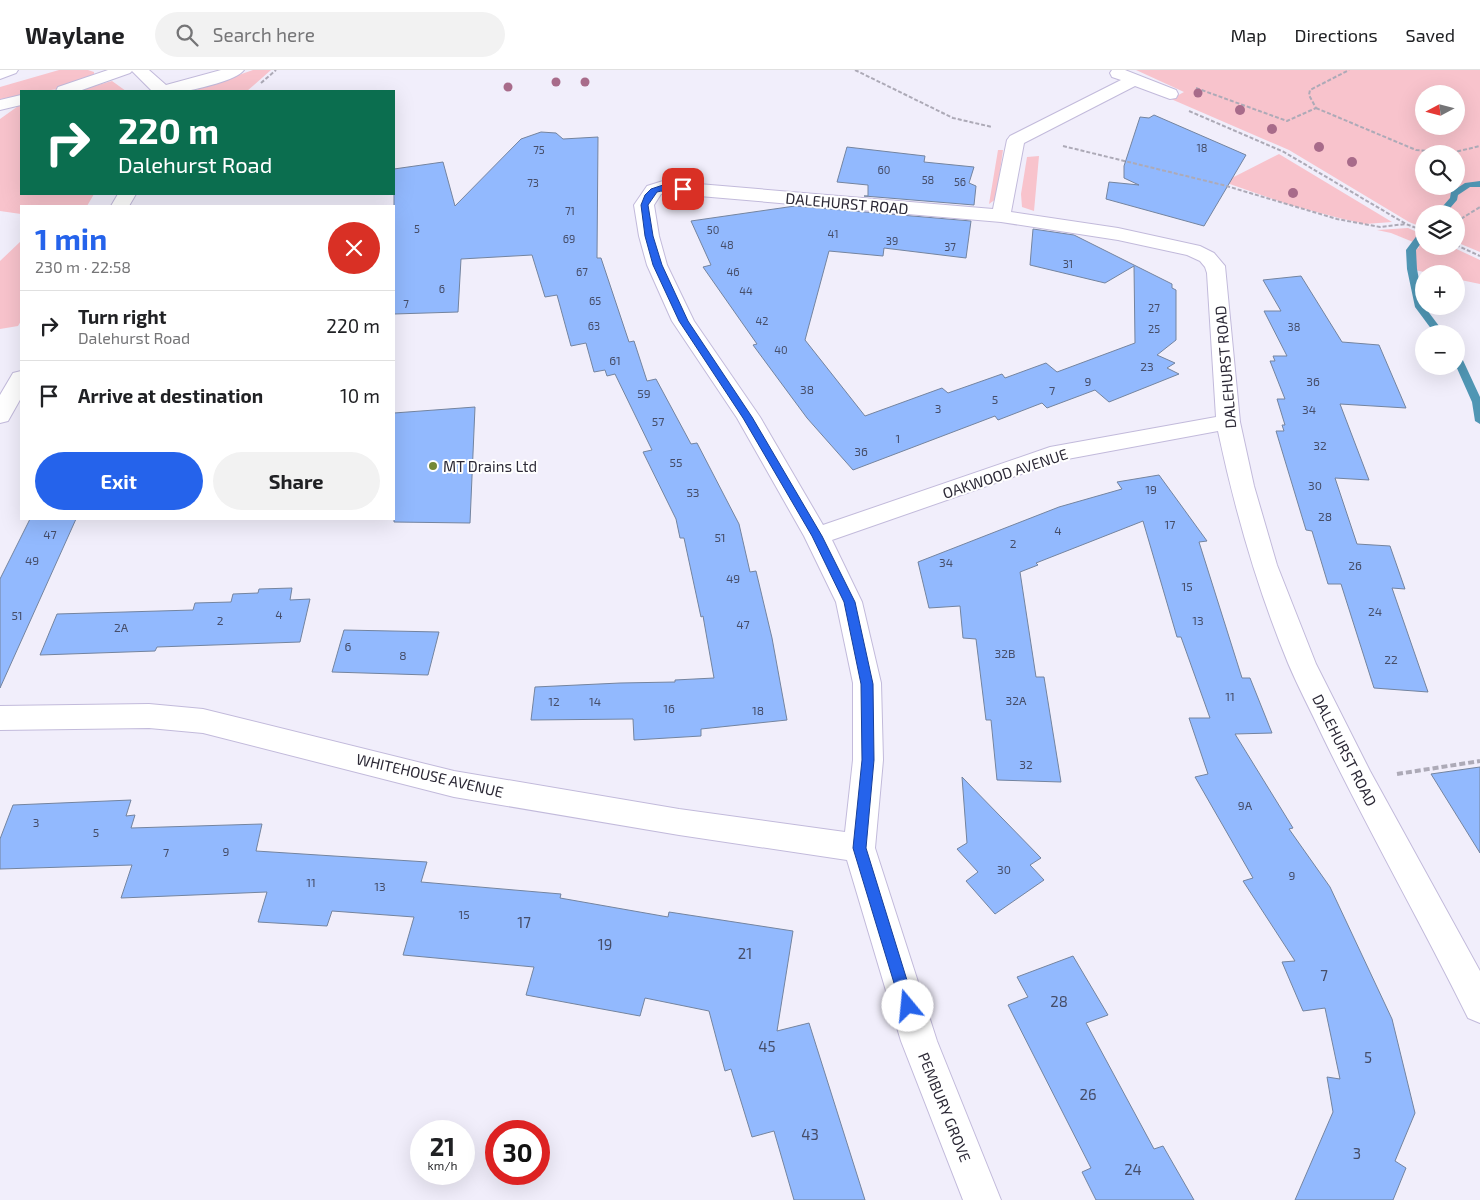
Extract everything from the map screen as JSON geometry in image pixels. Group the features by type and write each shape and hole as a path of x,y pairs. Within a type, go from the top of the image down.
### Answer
{"street":[{"path":"0,74 10,70"},
{"path":"67,90 124,70"},
{"path":"139,70 162,90"},
{"path":"167,90 213,79 236,70"},
{"path":"1113,70 1170,94"},
{"path":"1001,216 1016,140 1134,80"},
{"path":"0,105 20,100"},
{"name":"DALEHURST ROAD","path":"663,187 1001,216 1118,234 1194,250 1207,256 1215,266 1217,273 1228,422 1242,486 1264,565 1302,664 1359,780 1444,935 1480,1006"},
{"name":"PEMBURY GROVE","path":"663,187 654,190 644,205 649,236 658,265 684,321 748,417 817,536 850,602 867,684 868,760 860,848 919,1041 982,1200"},
{"path":"0,416 20,380"},
{"name":"OAKWOOD AVENUE","path":"817,536 1058,453 1228,422"},
{"name":"WHITEHOUSE AVENUE","path":"0,718 149,716 203,721 454,784 679,822 860,848"}],"path":[{"path":"258,86 276,70"},
{"path":"855,70 953,118 1022,137 1224,185 1290,207 1346,221 1380,227 1406,224"},
{"path":"1349,70 1310,90 1309,95 1316,108 1416,150 1451,153 1480,146"},
{"path":"1316,108 1287,121 1189,86 1161,98 1284,152 1415,228"},
{"path":"1465,216 1480,207"},
{"path":"1465,249 1480,256"},
{"path":"1359,780 1480,761"}],"shaded area":[{"path":"59,70 88,70 94,72 94,76 67,87 51,90 20,90 20,97 0,99 0,87"},
{"path":"253,70 271,70 248,90 196,90"},
{"path":"1136,70 1480,70 1480,252 1465,246 1465,205 1415,205 1415,224 1289,150 1171,99 1184,92"},
{"path":"112,81 125,90 80,90"},
{"path":"20,105 20,195 93,195 88,205 20,205 20,214 0,211 0,119"},
{"path":"998,150 1003,150 996,199 989,204"},
{"path":"1279,154 1392,222 1365,224 1339,218 1290,205 1224,182"},
{"path":"1039,156 1034,211 1022,207 1021,194 1027,157"},
{"path":"1408,228 1415,231 1415,243 1391,233 1377,230"},
{"path":"20,242 20,323 18,326 0,329 0,261"},
{"path":"1415,249 1415,255 1465,255 1465,253 1480,260 1480,284 1465,281 1465,265 1415,265 1415,270 1412,250"}],"building":[{"path":"1154,115 1246,155 1204,226 1106,199 1109,182 1139,185 1124,178 1124,166 1140,117 1149,118"},
{"path":"541,132 556,133 563,139 598,137 597,258 601,258 629,342 634,341 647,381 656,379 691,444 697,443 739,524 750,572 756,571 772,638 787,720 701,729 701,736 634,740 633,719 531,720 535,687 675,682 675,680 714,678 703,616 701,617 684,538 680,538 676,519 643,452 652,450 615,374 607,376 605,370 594,372 586,343 571,346 557,295 545,297 532,255 461,259 458,312 395,314 395,169 443,162 455,206 521,139"},
{"path":"847,147 925,156 924,162 974,167 969,183 976,186 974,205 864,196 868,196 868,185 837,182"},
{"path":"795,206 971,221 966,258 884,248 883,256 829,251 805,340 865,416 942,388 948,393 1002,374 1005,378 1046,363 1057,372 1135,343 1134,266 1105,283 1030,265 1033,229 1074,235 1172,284 1172,288 1176,290 1176,340 1157,355 1175,363 1167,368 1179,374 1109,402 1095,390 1047,408 1042,403 998,420 995,416 853,470 807,418 753,345 757,344 703,267 711,265 691,221"},
{"path":"1301,276 1342,342 1379,345 1406,408 1340,404 1369,480 1335,478 1357,544 1390,546 1405,589 1392,588 1428,692 1374,688 1341,584 1328,584 1312,531 1306,530 1276,431 1284,431 1282,425 1285,425 1277,399 1285,399 1270,361 1275,361 1273,356 1287,356 1264,311 1281,311 1263,280"},
{"name":"MT Drains Ltd","path":"475,407 470,523 394,522 395,413"},
{"path":"1159,475 1207,541 1199,542 1242,678 1250,678 1272,733 1235,734 1293,828 1289,829 1330,887 1392,1019 1415,1113 1395,1161 1406,1168 1393,1200 1295,1200 1333,1112 1327,1077 1340,1079 1325,1008 1303,1011 1282,962 1295,961 1243,881 1253,878 1195,777 1208,774 1189,718 1210,718 1181,637 1177,637 1143,521 1036,563 1038,565 1020,572 1036,677 1044,677 1061,782 997,780 991,720 986,720 976,639 963,638 960,606 929,608 918,562 1059,507 1122,489 1117,482"},
{"path":"30,520 76,520 0,688 0,579"},
{"path":"292,588 290,600 310,599 300,642 157,647 155,651 40,655 57,614 193,610 195,603 231,602 233,594 258,593 259,589"},
{"path":"344,630 439,632 428,675 332,672"},
{"path":"1480,767 1480,853 1431,774"},
{"path":"962,777 1041,858 1030,865 1044,880 995,914 966,881 978,872 957,849 967,843"},
{"path":"131,800 126,816 135,815 131,828 262,824 256,851 427,862 421,882 561,894 560,898 668,917 669,912 793,931 777,1031 809,1023 865,1200 794,1200 774,1131 752,1137 731,1069 725,1071 709,1011 645,998 640,1016 526,995 534,967 403,955 414,917 332,911 327,926 258,922 267,892 121,898 132,865 0,869 0,839 13,805"},
{"path":"1073,956 1108,1015 1086,1023 1154,1149 1163,1146 1194,1200 1096,1200 1082,1172 1091,1168 1008,1005 1028,997 1017,977"}],"waterway":[{"path":"1448,205 1454,198 1454,194 1468,185 1480,184"},
{"path":"1415,244 1411,250 1412,269 1420,307 1433,325"},
{"path":"1465,375 1477,402 1480,421"}],"place":[{"name":"MT Drains Ltd","path":"433,466"}],"route":[{"path":"683,189 663,187 654,190 644,205 649,236 658,265 684,321 748,417 817,536 850,602 867,684 868,760 860,848 908,1006"}]}
